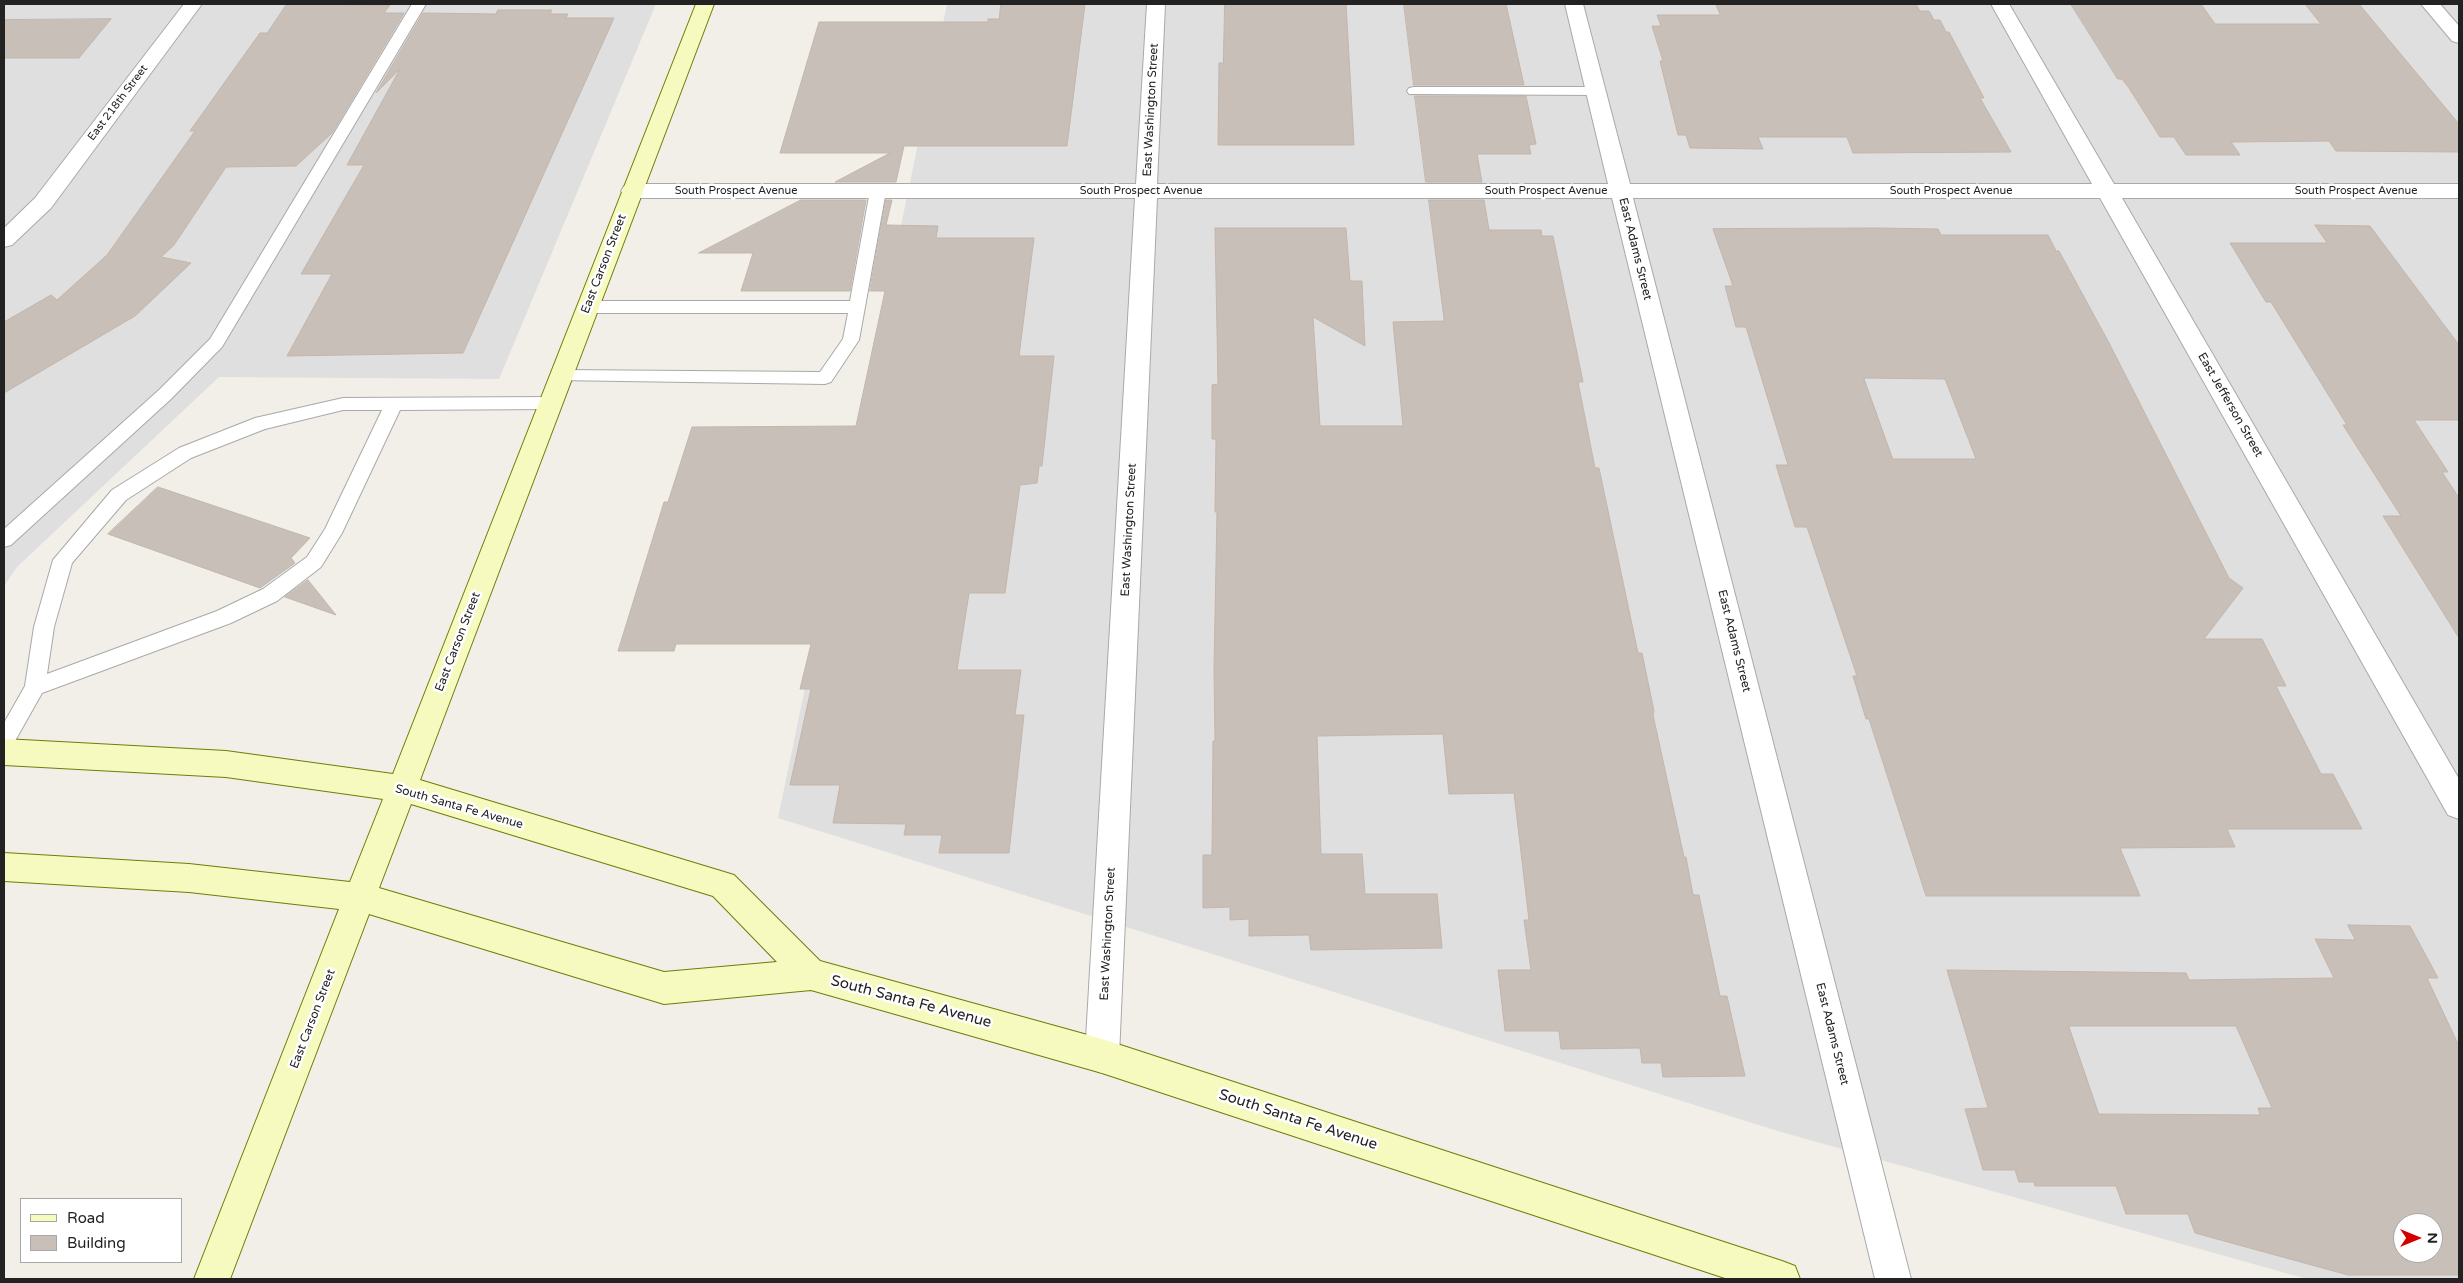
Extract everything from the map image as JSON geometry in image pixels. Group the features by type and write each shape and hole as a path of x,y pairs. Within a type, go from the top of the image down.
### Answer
{"main road":[{"name":"East Carson Street","path":"212,1279 705,4"},
{"name":"South Santa Fe Avenue","path":"4,752 226,764 402,788 723,886 811,974"},
{"name":"South Santa Fe Avenue","path":"4,867 189,878 360,897 664,988 811,974 1102,1056 1782,1279"}],"street":[{"name":"East 218th Street","path":"4,240 43,203 192,4"},
{"name":"East Washington Street","path":"1102,1056 1156,4"},
{"name":"East Adams Street","path":"1574,4 1893,1279"},
{"name":"East Jefferson Street","path":"2000,4 2459,806"},
{"path":"2430,4 2459,37"},
{"name":"South Prospect Avenue","path":"632,191 2459,191"}],"lane":[{"path":"4,540 41,503 182,380 216,343 418,4"},
{"path":"1414,91 1596,91"},
{"path":"561,376 825,378 851,340 878,191"},
{"path":"587,308 857,308"},
{"path":"4,742 35,688 44,627 63,560 119,495 185,453 261,424 343,404 550,403"},
{"path":"35,688 224,617 270,595 314,562 333,533 394,404"}],"shaded area":[{"path":"4,4 656,4 499,379 219,377 17,567 4,586"},
{"path":"947,4 2459,4 2459,1279 2307,1279 1781,1132 778,818"}],"building":[{"path":"287,4 390,5 384,13 404,13 332,133 296,166 226,167 174,245 161,257 191,263 135,316 4,393 4,322 51,295 57,300 107,255 195,131 190,131 242,58 260,33 267,33"},
{"path":"1001,4 1085,4 1067,146 904,146 896,182 835,182 890,153 780,153 819,22 988,22 988,19 999,19"},
{"path":"1225,4 1346,4 1354,145 1218,145 1219,63 1223,63"},
{"path":"1404,4 1506,4 1524,85 1414,85"},
{"path":"1716,4 1916,4 1920,11 1929,11 1934,20 1940,20 1946,32 1949,32 1984,98 1980,98 2011,152 1853,153 1847,137 1758,137 1763,149 1690,148 1686,135 1678,135 1660,61 1663,61 1652,26 1661,26 1657,15 1720,15"},
{"path":"2071,4 2201,4 2215,24 2321,24 2305,4 2359,4 2459,124 2459,152 2336,151 2329,141 2231,142 2240,155 2186,155 2174,137 2160,137 2129,88 2122,79 2118,79"},
{"path":"498,10 552,10 550,14 568,14 566,18 614,18 463,353 287,356 332,274 301,274 364,165 347,165 400,69 376,93 423,13 496,14"},
{"path":"111,19 79,58 4,58 4,20"},
{"path":"1415,96 1526,96 1536,144 1529,145 1531,154 1477,154 1482,182 1426,182"},
{"path":"801,200 866,200 850,291 741,291 753,253 699,253"},
{"path":"886,200 892,200 886,225 938,226 936,238 1034,238 1019,356 1054,356 1042,466 1039,466 1037,483 1020,485 1005,593 969,593 957,670 1021,670 1015,715 1024,715 1009,853 939,853 942,835 904,835 906,824 833,823 840,785 790,785 811,689 800,689 811,644 676,644 674,651 618,651 664,502 668,502 692,427 856,426 885,291 870,291"},
{"path":"1429,200 1484,200 1489,230 1541,230 1542,236 1553,236 1583,382 1578,382 1595,468 1599,468 1638,653 1642,653 1654,711 1653,715 1693,895 1699,895 1720,996 1727,996 1745,1076 1663,1077 1661,1063 1642,1063 1640,1048 1561,1049 1559,1031 1505,1031 1498,970 1531,970 1524,920 1529,920 1514,793 1449,794 1443,734 1317,736 1321,854 1362,854 1365,894 1437,894 1442,948 1311,950 1309,935 1249,936 1249,919 1230,920 1230,907 1203,908 1203,855 1212,855 1213,741 1215,741 1214,668 1217,512 1215,512 1216,439 1212,439 1212,385 1218,384 1215,228 1346,228 1350,281 1362,281 1365,346 1313,317 1320,426 1403,426 1393,322 1444,321"},
{"path":"2315,225 2370,226 2459,345 2459,420 2414,420 2448,472 2442,472 2459,498 2459,638 2383,516 2401,516 2343,425 2347,425 2271,302 2266,302 2230,243 2327,243"},
{"path":"1713,229 1938,229 1941,235 2048,235 2056,251 2059,251 2108,341 2229,578 2243,588 2204,639 2262,639 2286,686 2276,686 2321,774 2333,774 2362,829 2227,829 2235,847 2120,848 2140,896 1926,896 1869,719 1866,719 1853,676 1857,676 1807,527 1795,527 1776,465 1788,465 1746,327 1736,327 1725,286 1733,286","holes":["1864,378 1945,379 1976,459 1893,459"]},
{"path":"158,487 310,538 291,558 295,563 260,588 108,534"},
{"path":"308,580 336,615 285,597"},
{"path":"2348,925 2410,926 2438,978 2427,978 2459,1046 2459,1275 2348,1275 2195,1233 2188,1214 2126,1214 2116,1186 2035,1186 2034,1182 2019,1182 2015,1170 1983,1170 1965,1109 1988,1108 1947,970 2186,973 2189,980 2334,978 2315,939 2355,940","holes":["2069,1026 2236,1026 2272,1108 2258,1108 2260,1115 2099,1114"]}]}
